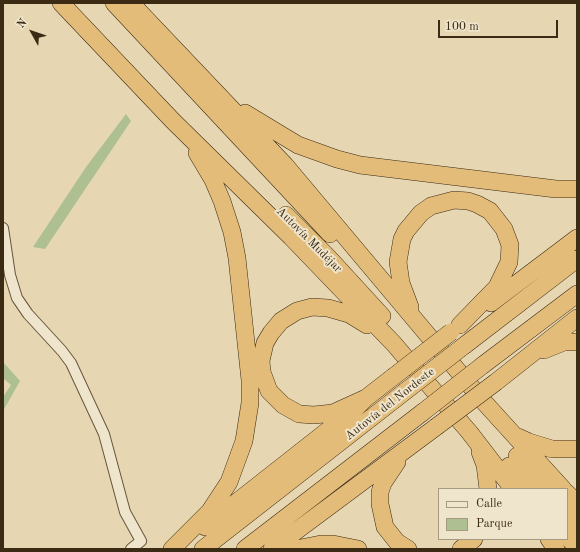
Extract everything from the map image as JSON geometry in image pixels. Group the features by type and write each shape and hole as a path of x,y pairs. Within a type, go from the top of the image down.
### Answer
{"highway":[{"path":"61,3 173,121 291,237 394,344 470,433 512,488"},
{"name":"Autovía Mudéjar","path":"77,3 191,123 328,257 405,341 527,488"},
{"name":"Autovía Mudéjar","path":"114,3 326,229 544,488"},
{"path":"131,3 223,98 308,191 512,433 562,488"},
{"path":"223,98 286,139 314,151 343,160 384,169 556,189 577,189"},
{"path":"172,549 210,511 229,482 244,441 250,403 250,380 239,271 232,232 222,201 213,180 195,150 173,121"},
{"path":"416,320 405,296 399,274 398,262 402,239 412,222 431,206 447,201 468,201 490,211 501,223 508,238 510,253 506,270 496,287 455,328"},
{"path":"176,549 356,409 366,398 455,328 577,238"},
{"name":"Autovía del Nordeste","path":"202,549 577,259"},
{"path":"245,549 577,294"},
{"path":"366,398 333,414 306,416 291,411 276,400 265,381 261,361 265,343 275,327 289,315 304,309 320,307 339,310 355,317 394,344"},
{"path":"272,549 496,382 577,318"},
{"path":"522,361 564,342 577,342"},
{"path":"470,433 481,455 488,488"},
{"path":"512,433 529,442 552,449 577,449"},
{"path":"408,549 397,542 385,526 382,517 380,492 389,472 422,438"},
{"path":"568,494 577,504"},
{"path":"568,515 577,526"},
{"path":"568,537 577,548"},
{"path":"461,549 473,540"},
{"path":"550,540 556,549"},
{"path":"296,549 321,544 333,544 358,549"}],"street":[{"path":"3,228 10,275 17,298 28,314 71,363 104,434 125,512 141,541 130,549"}],"green space":[{"path":"126,114 131,121 45,249 33,247 86,167"},
{"path":"3,362 20,381 3,411 3,397 11,385 3,378"}]}
